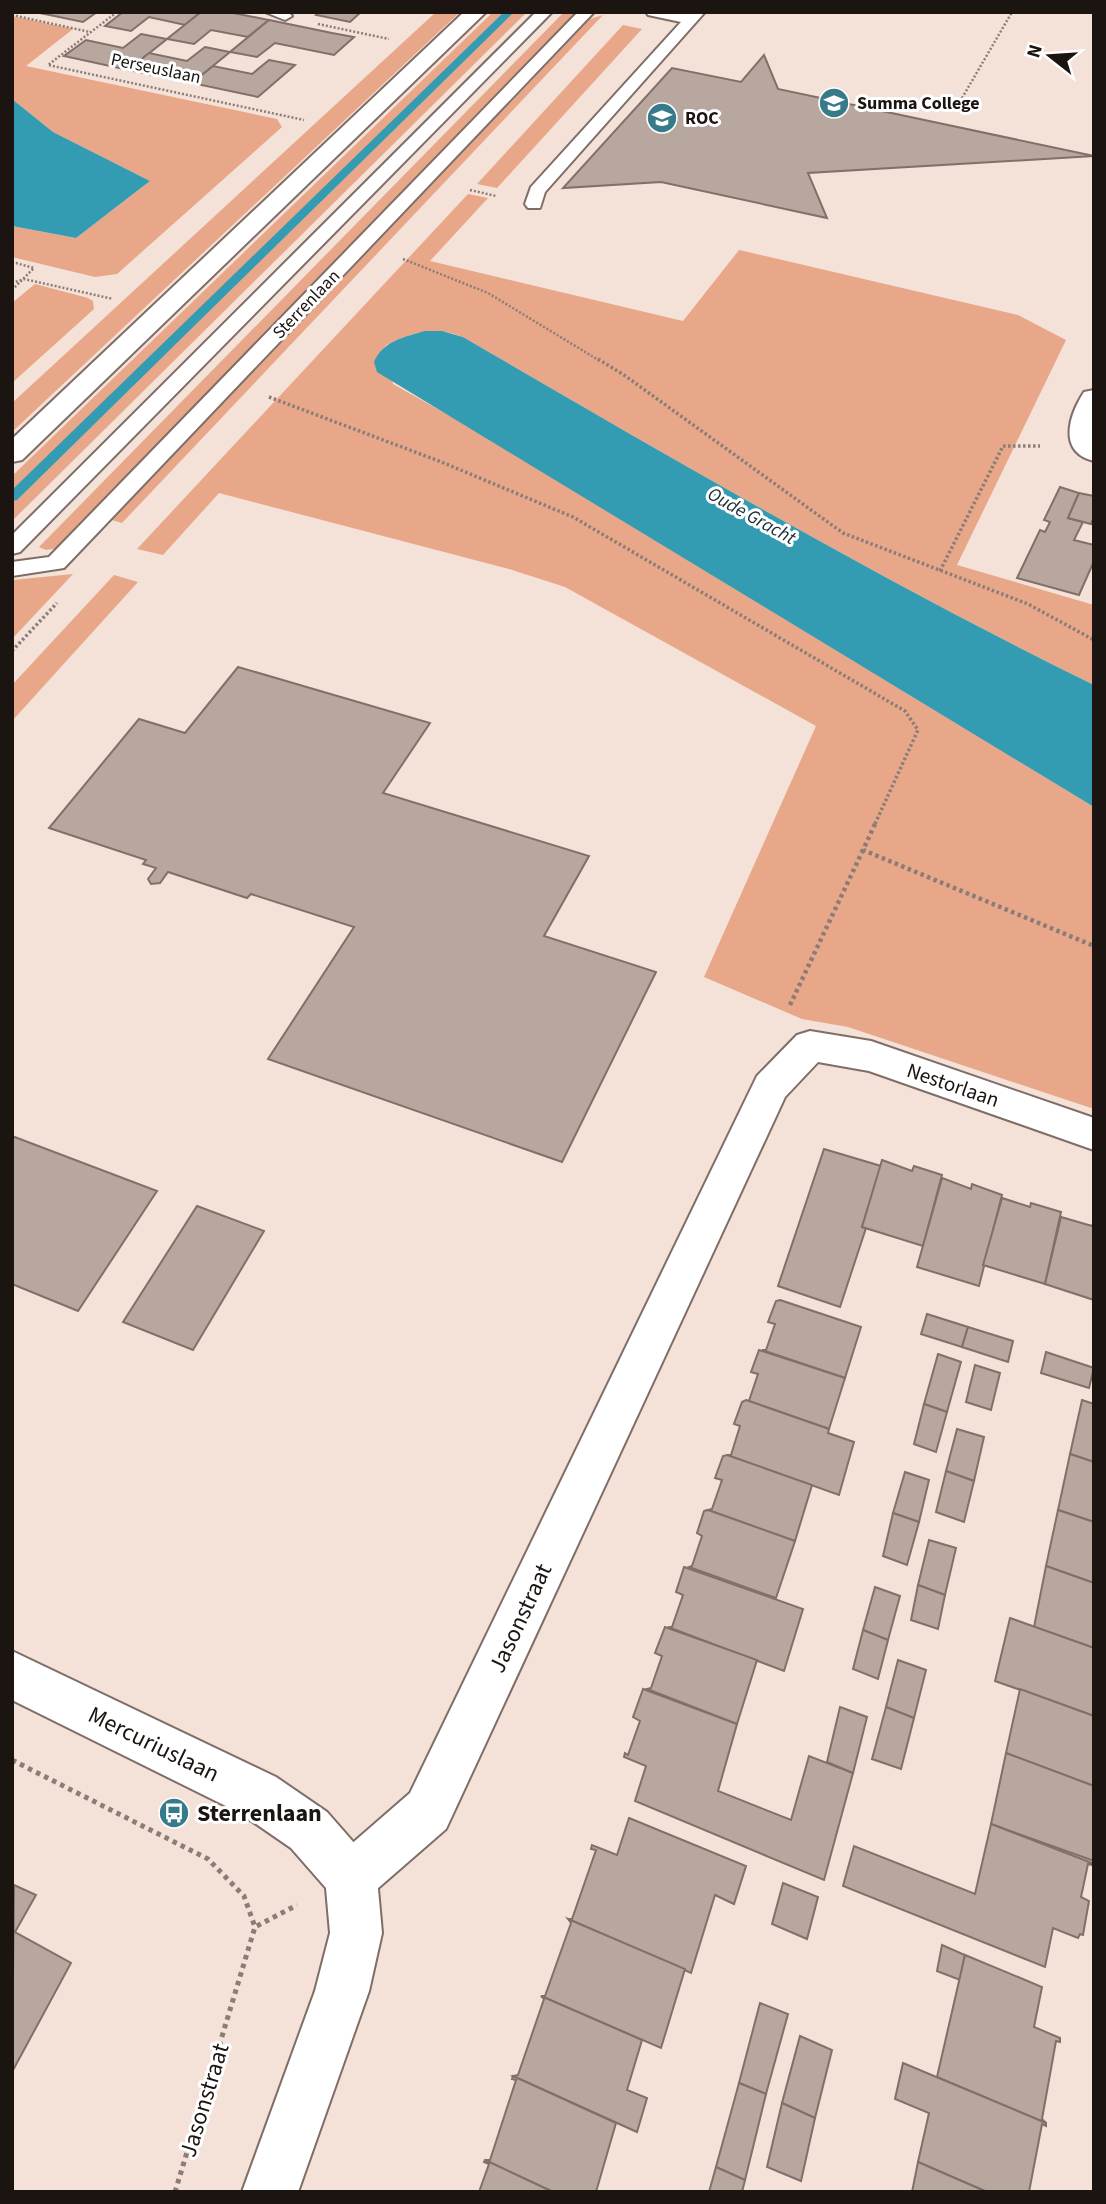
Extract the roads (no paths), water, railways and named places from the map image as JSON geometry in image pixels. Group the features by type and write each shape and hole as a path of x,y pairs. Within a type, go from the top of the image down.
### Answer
{"street":[{"path":"12,454 476,12"},
{"path":"1090,450 1082,423 1094,398"},
{"name":"Nestorlaan","path":"810,1046 871,1056 1094,1134"},
{"name":"Jasonstraat","path":"351,1878 428,1811 771,1087 810,1046"},
{"name":"Mercuriuslaan","path":"12,1675 258,1795 309,1830 351,1878"},
{"path":"270,2192 342,1991 356,1933 351,1878"}],"lane":[{"name":"Sterrenlaan","path":"12,547 545,12"},
{"name":"Sterrenlaan","path":"12,569 56,563 587,12"},
{"path":"655,13 695,16"},
{"path":"534,204 537,191 695,16"}],"water":[{"path":"12,99 53,132 150,181 76,238 12,226"},
{"name":"Oude Gracht","path":"442,331 463,337 854,560 1094,685 1094,807 377,372 374,362 383,349 409,335"}],"waterway":[{"path":"12,497 510,12"}],"place":[{"name":"Summa College","path":"834,103"},
{"name":"ROC","path":"662,118"},
{"name":"Sterrenlaan","path":"174,1813"}]}
